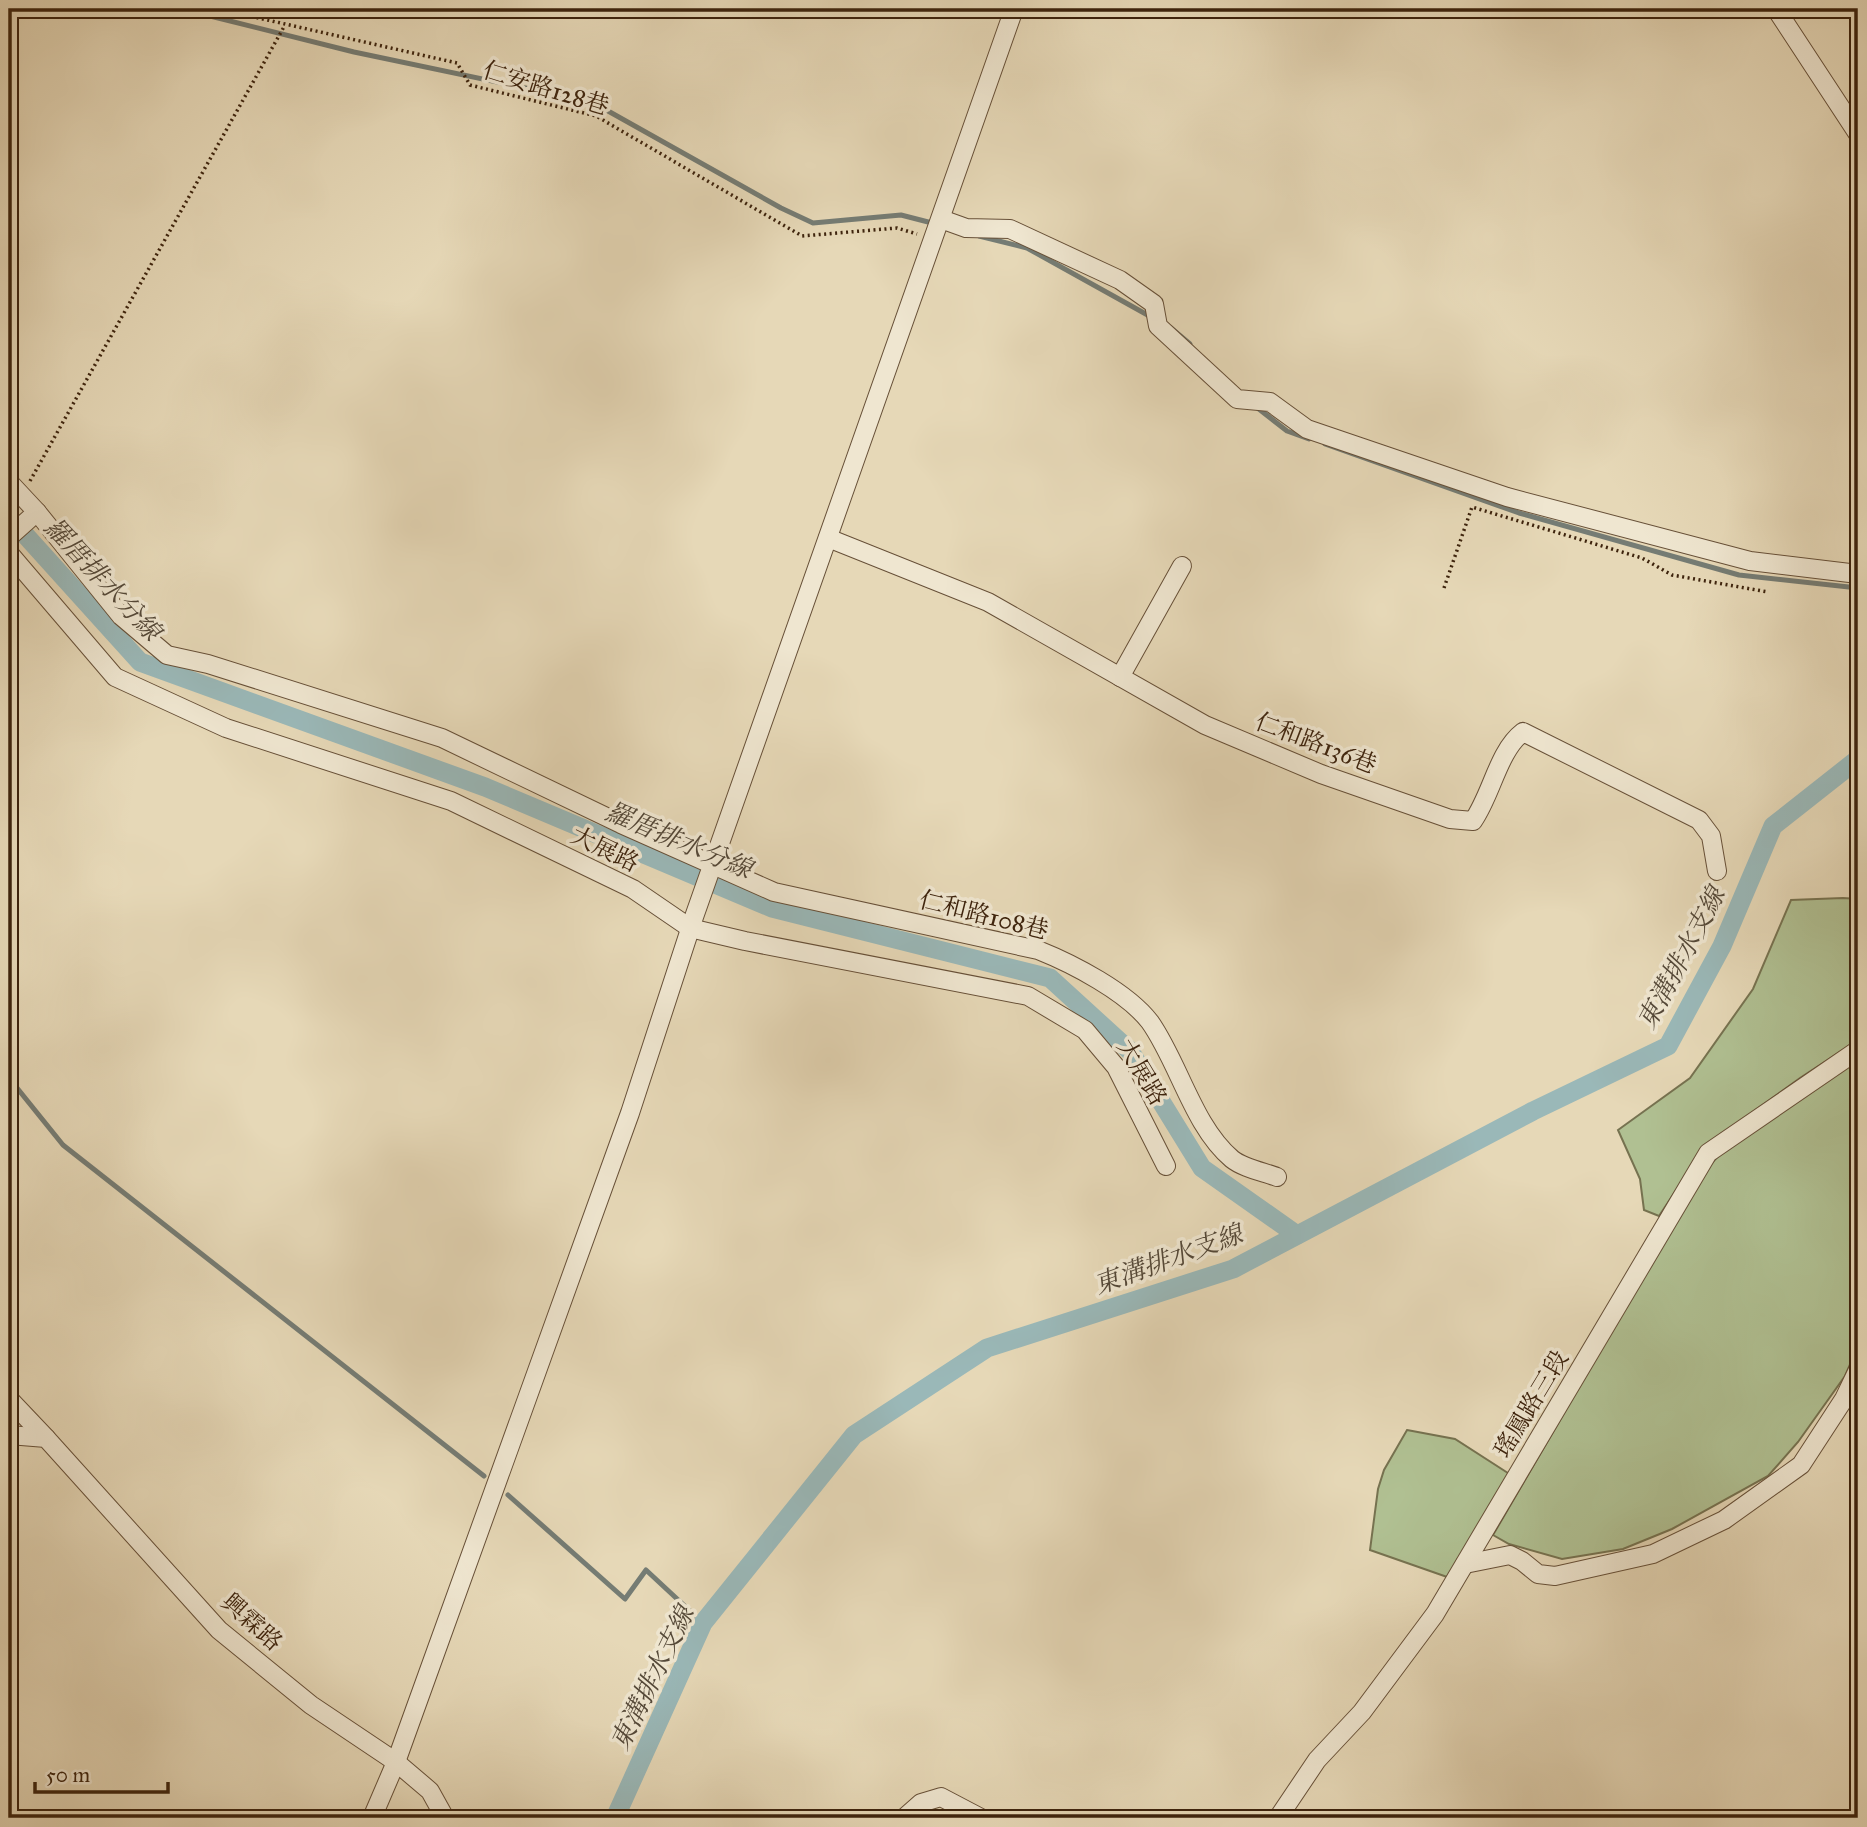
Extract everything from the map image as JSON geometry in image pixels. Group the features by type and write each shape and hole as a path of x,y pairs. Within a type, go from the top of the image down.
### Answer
{"street":[{"path":"372,1818 396,1762 630,1113 712,865 1014,9"},
{"path":"1776,9 1858,134"},
{"path":"937,230 1010,229 1121,280 1154,304 1158,326 1237,399 1270,402 1307,429 1507,497 1751,561 1858,574"},
{"name":"仁和路108巷","path":"9,482 37,512 121,616 167,655 208,664 442,738 621,824 774,892 1038,950 1061,960 1115,990 1149,1021 1210,1133 1234,1161 1277,1177"},
{"path":"9,537 37,512"},
{"name":"仁和路136巷","path":"828,538 988,602 1205,725 1321,774 1450,818 1473,821 1484,806 1511,741 1523,732 1699,820 1711,836 1717,871"},
{"name":"大展路","path":"9,553 115,677 226,728 452,801 633,889 692,923 745,942 1028,996 1085,1030 1116,1067 1166,1166"},
{"path":"1120,677 1182,566"},
{"name":"瑤鳳路三段","path":"1278,1818 1317,1760 1362,1712 1435,1614 1708,1153 1858,1050"},
{"path":"1465,1564 1510,1555 1538,1574 1555,1576 1653,1554 1724,1520 1801,1465 1844,1399 1858,1370"},
{"name":"興霖路","path":"9,1399 219,1630 311,1705 396,1762 430,1791 445,1818"},
{"path":"9,1435 46,1438"},
{"path":"904,1818 921,1803 941,1797 981,1818"}],"path":[{"name":"仁安路128巷","path":"219,9 457,63 470,85 596,116 802,236 897,228 937,230"},
{"path":"22,496 285,25"},
{"path":"1444,588 1472,507 1642,558 1672,575 1768,592"}],"green space":[{"path":"1858,899 1858,1040 1800,1078 1704,1148 1659,1216 1644,1210 1640,1179 1618,1130 1690,1078 1753,989 1791,900"},
{"path":"1858,1055 1858,1346 1845,1376 1798,1442 1768,1476 1672,1529 1623,1549 1562,1559 1509,1544 1493,1535 1704,1172 1727,1146"},
{"path":"1407,1430 1455,1439 1511,1475 1450,1578 1370,1550 1378,1489 1384,1470"}],"waterway":[{"path":"192,9 202,14 354,52 592,102 781,208 813,223 901,215 936,224"},
{"path":"979,236 1027,248 1153,318"},
{"path":"1171,328 1190,344"},
{"path":"1255,406 1287,431 1309,439"},
{"path":"1325,444 1519,513 1739,575 1858,588"},
{"name":"羅厝排水分線","path":"9,517 140,662 485,787 772,908 1050,978 1130,1051 1202,1168 1297,1235"},
{"name":"東溝排水支線","path":"615,1818 703,1623 854,1435 987,1348 1233,1269 1533,1111 1668,1046 1722,946 1773,826 1858,759"},
{"path":"9,1078 63,1145 484,1476"},
{"path":"508,1495 625,1599 646,1570 703,1623"}]}
